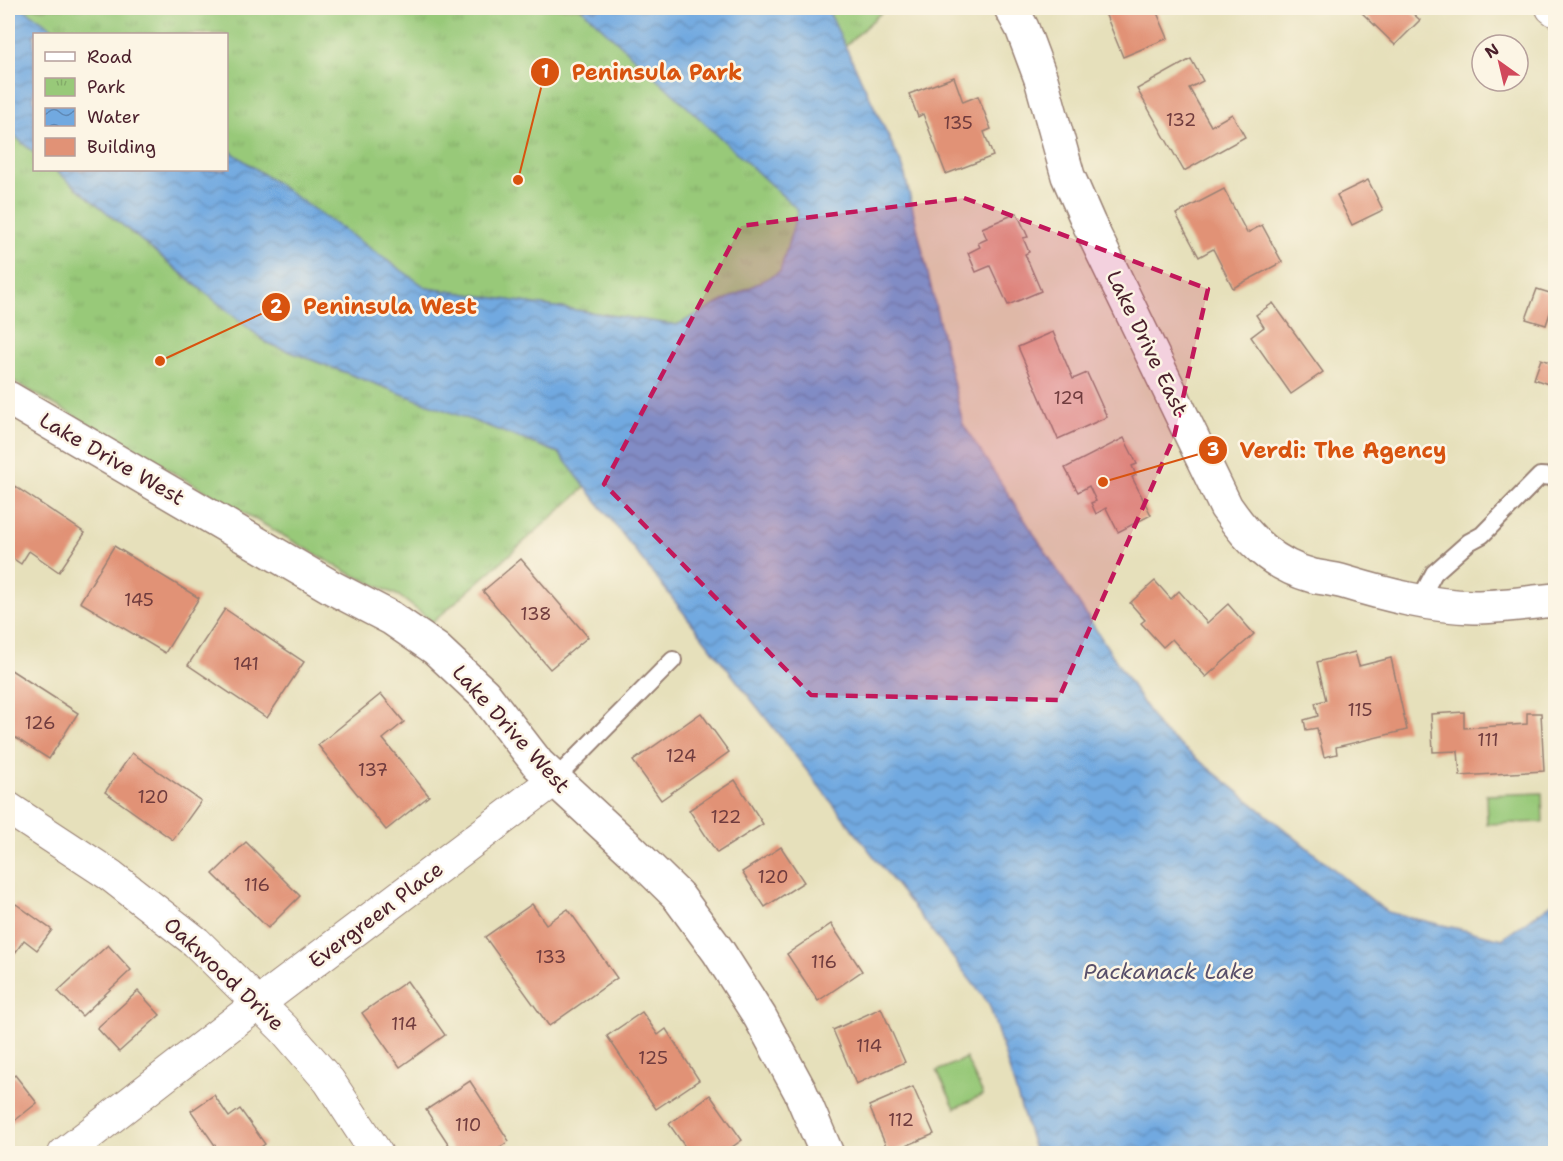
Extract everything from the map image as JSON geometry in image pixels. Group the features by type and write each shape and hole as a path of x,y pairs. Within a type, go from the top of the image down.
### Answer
{"street":[{"name":"Lake Drive East","path":"1011,8 1022,28 1041,79 1068,176 1089,224 1221,496 1243,531 1264,552 1288,567 1387,595 1435,605 1476,607 1556,600"},
{"path":"1552,8 1556,11"},
{"name":"Lake Drive West","path":"8,398 333,588 391,618 436,649 484,694 538,764 677,896 718,951 760,1017 800,1091 827,1154"},
{"name":"Evergreen Place","path":"64,1154 554,780"},
{"name":"Oakwood Drive","path":"8,808 110,875 196,942 284,1029 329,1081 377,1154"}],"lane":[{"path":"1419,601 1434,573 1468,542 1482,535 1540,476 1556,477"},
{"name":"Evergreen Place","path":"554,780 674,660"}],"highlighted area":[{"path":"964,198 1208,289 1174,437 1058,700 811,695 604,484 741,226"}],"green space":[{"path":"22,8 584,8 798,210 780,272 677,325 426,288 228,150 228,33 60,33"},
{"path":"827,8 886,8 845,46"},
{"path":"8,130 33,152 33,171 56,171 267,343 559,453 586,487 433,622 399,596 347,572 8,378"},
{"path":"1542,793 1543,822 1487,824 1486,795"},
{"path":"966,1058 983,1095 955,1108 937,1071"}],"water":[{"path":"8,8 22,8 60,33 33,33 33,152 8,130"},
{"name":"Packanack Lake","path":"581,8 827,8 903,167 963,424 1160,729 1387,912 1502,939 1555,901 1555,1153 1035,1153 989,1004 559,453 267,343 56,171 228,171 228,150 427,288 677,325 780,272 798,210"}],"building":[{"path":"1103,8 1155,8 1168,38 1123,57"},
{"path":"1357,8 1414,8 1410,11 1420,20 1395,45"},
{"path":"1191,59 1203,81 1189,88 1211,126 1232,114 1245,137 1184,171 1137,89"},
{"path":"954,77 963,102 978,96 991,129 984,132 993,156 946,174 923,114 918,117 909,94"},
{"path":"1368,180 1383,210 1352,225 1337,195"},
{"path":"1224,189 1247,233 1262,225 1282,262 1233,288 1213,249 1199,257 1176,214"},
{"path":"1017,213 1028,237 1023,238 1029,252 1025,254 1041,291 1008,305 990,266 976,272 968,253 980,247 978,243 987,239 982,228"},
{"path":"1537,289 1556,295 1546,325 1526,319"},
{"path":"1273,303 1323,372 1291,394 1251,337 1264,327 1256,315"},
{"path":"1053,332 1073,379 1087,373 1107,417 1058,439 1018,347"},
{"path":"1556,356 1556,387 1534,379 1541,359 1552,363"},
{"path":"1124,438 1137,464 1132,466 1136,475 1132,477 1151,515 1118,532 1106,508 1096,514 1091,503 1096,501 1089,486 1078,492 1065,468"},
{"path":"10,483 85,533 59,572 29,551 21,564 8,555 8,487"},
{"path":"114,546 199,598 165,653 80,602"},
{"path":"521,559 588,637 550,669 483,591"},
{"path":"1155,581 1171,599 1179,591 1207,623 1228,604 1254,634 1206,677 1172,639 1163,647 1141,623 1145,620 1130,603"},
{"path":"225,609 304,662 267,718 188,665"},
{"path":"1355,652 1359,666 1391,658 1407,730 1336,747 1337,754 1324,757 1317,728 1306,730 1304,720 1318,716 1315,703 1326,700 1317,662"},
{"path":"8,668 78,713 49,759 8,733"},
{"path":"381,694 404,722 383,739 429,796 386,830 318,745"},
{"path":"1464,712 1464,728 1527,724 1527,713 1541,713 1544,771 1460,776 1458,751 1433,752 1431,714"},
{"path":"701,713 729,752 661,800 633,761"},
{"path":"132,753 201,801 173,840 105,792"},
{"path":"735,780 763,824 717,853 689,810"},
{"path":"246,842 300,896 268,928 213,874"},
{"path":"781,847 804,882 765,907 742,872"},
{"path":"16,904 52,930 37,950 24,940 13,956 8,952 8,915"},
{"path":"532,904 546,924 568,909 617,978 549,1026 485,937"},
{"path":"831,924 862,971 818,1001 787,954"},
{"path":"108,945 131,970 82,1016 58,991"},
{"path":"407,981 445,1035 400,1067 362,1013"},
{"path":"138,991 160,1015 119,1052 97,1028"},
{"path":"881,1008 905,1062 856,1084 833,1030"},
{"path":"642,1012 658,1035 666,1029 699,1080 656,1109 607,1036"},
{"path":"15,1075 37,1103 8,1126 8,1081"},
{"path":"470,1081 509,1141 490,1154 455,1154 426,1110"},
{"path":"913,1087 934,1134 889,1153 869,1106"},
{"path":"214,1095 229,1117 240,1109 265,1144 251,1154 221,1154 191,1111"},
{"path":"710,1095 742,1140 722,1154 690,1154 669,1124"}],"place":[{"name":"Peninsula Park","path":"518,180"},
{"name":"Peninsula West","path":"160,361"},
{"name":"Verdi: The Agency","path":"1103,482"}]}
